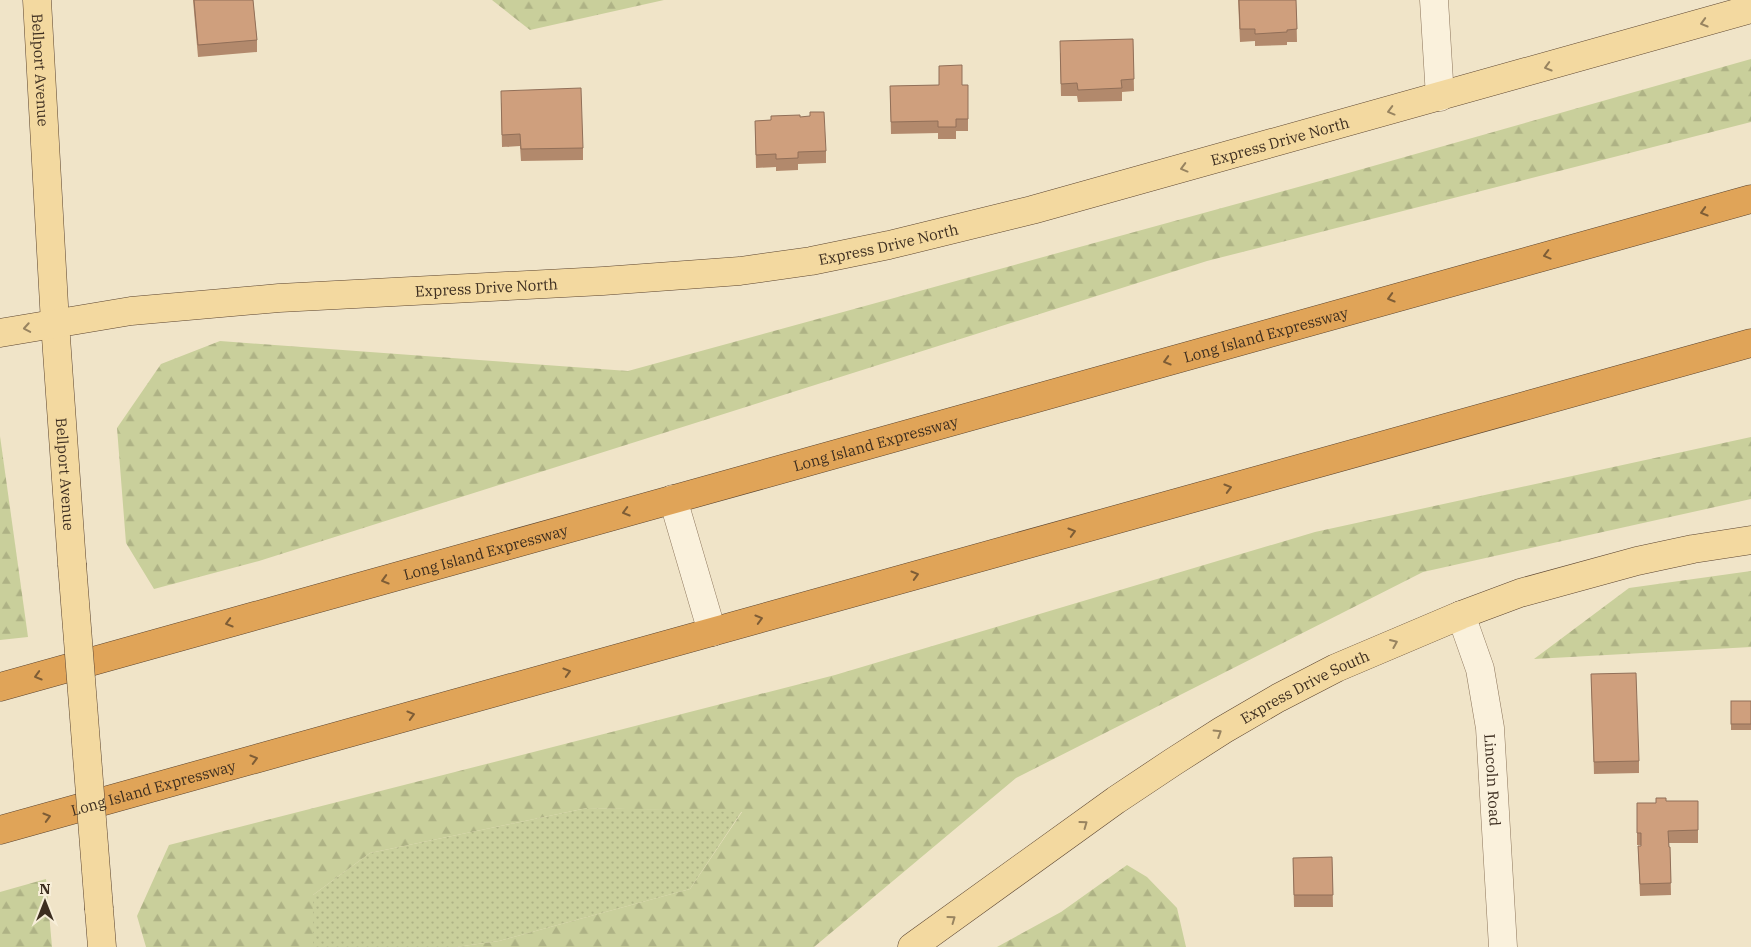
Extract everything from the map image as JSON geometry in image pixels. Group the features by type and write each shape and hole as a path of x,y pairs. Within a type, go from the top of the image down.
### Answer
{"highway":[{"name":"Long Island Expressway","path":"0,687 1751,199"},
{"name":"Long Island Expressway","path":"0,830 1751,343"},
{"path":"1664,367 1751,355"}],"main road":[{"name":"Bellport Avenue","path":"37,0 55,323 102,947"},
{"name":"Express Drive North","path":"0,333 131,311 385,292 676,276 740,271 812,261 965,227 1440,97 1751,9"},
{"name":"Express Drive South","path":"912,947 1116,800 1223,730 1278,698 1336,668 1461,615 1520,593 1636,561 1693,549 1751,540"}],"street":[{"path":"1434,0 1440,97"},
{"path":"673,499 712,632"},
{"name":"Lincoln Road","path":"1461,615 1480,670 1490,728 1503,947"}],"green space":[{"path":"492,0 664,0 530,30"},
{"path":"1751,59 1751,122 1207,261 259,561 154,589 126,543 117,428 161,364 220,341 628,371 1320,181"},
{"path":"0,436 28,637 0,640"},
{"path":"1751,437 1751,499 1423,572 1016,778 814,947 456,947 499,941 690,889 742,812 587,808 370,853 313,895 313,947 146,947 137,916 169,845 835,675 1315,532"},
{"path":"1751,571 1751,647 1534,659 1629,588"},
{"path":"587,808 742,811 690,889 499,941 456,947 313,947 313,895 370,853"},
{"path":"1127,865 1147,877 1177,908 1186,947 997,947 1061,912"},
{"path":"46,879 52,947 0,947 0,892"}],"building":[{"path":"194,0 253,0 257,40 198,45"},
{"path":"1239,0 1296,0 1297,29 1287,30 1287,32 1255,34 1255,29 1240,29"},
{"path":"1133,39 1134,79 1121,80 1122,88 1078,90 1077,83 1061,84 1060,41"},
{"path":"962,65 962,85 968,85 968,119 956,119 956,127 938,127 938,121 891,122 890,86 939,85 939,66"},
{"path":"581,88 583,148 521,149 520,134 502,135 501,91"},
{"path":"810,112 824,112 826,151 798,152 798,158 776,159 776,154 756,155 755,121 771,120 771,116 810,116"},
{"path":"1636,673 1639,761 1594,762 1591,674"},
{"path":"1731,701 1751,701 1751,724 1731,724"},
{"path":"1656,798 1666,798 1666,801 1698,801 1698,830 1668,831 1671,883 1640,884 1638,846 1641,846 1641,833 1637,833 1637,803 1656,803"},
{"path":"1332,857 1333,895 1294,895 1293,858"}]}
